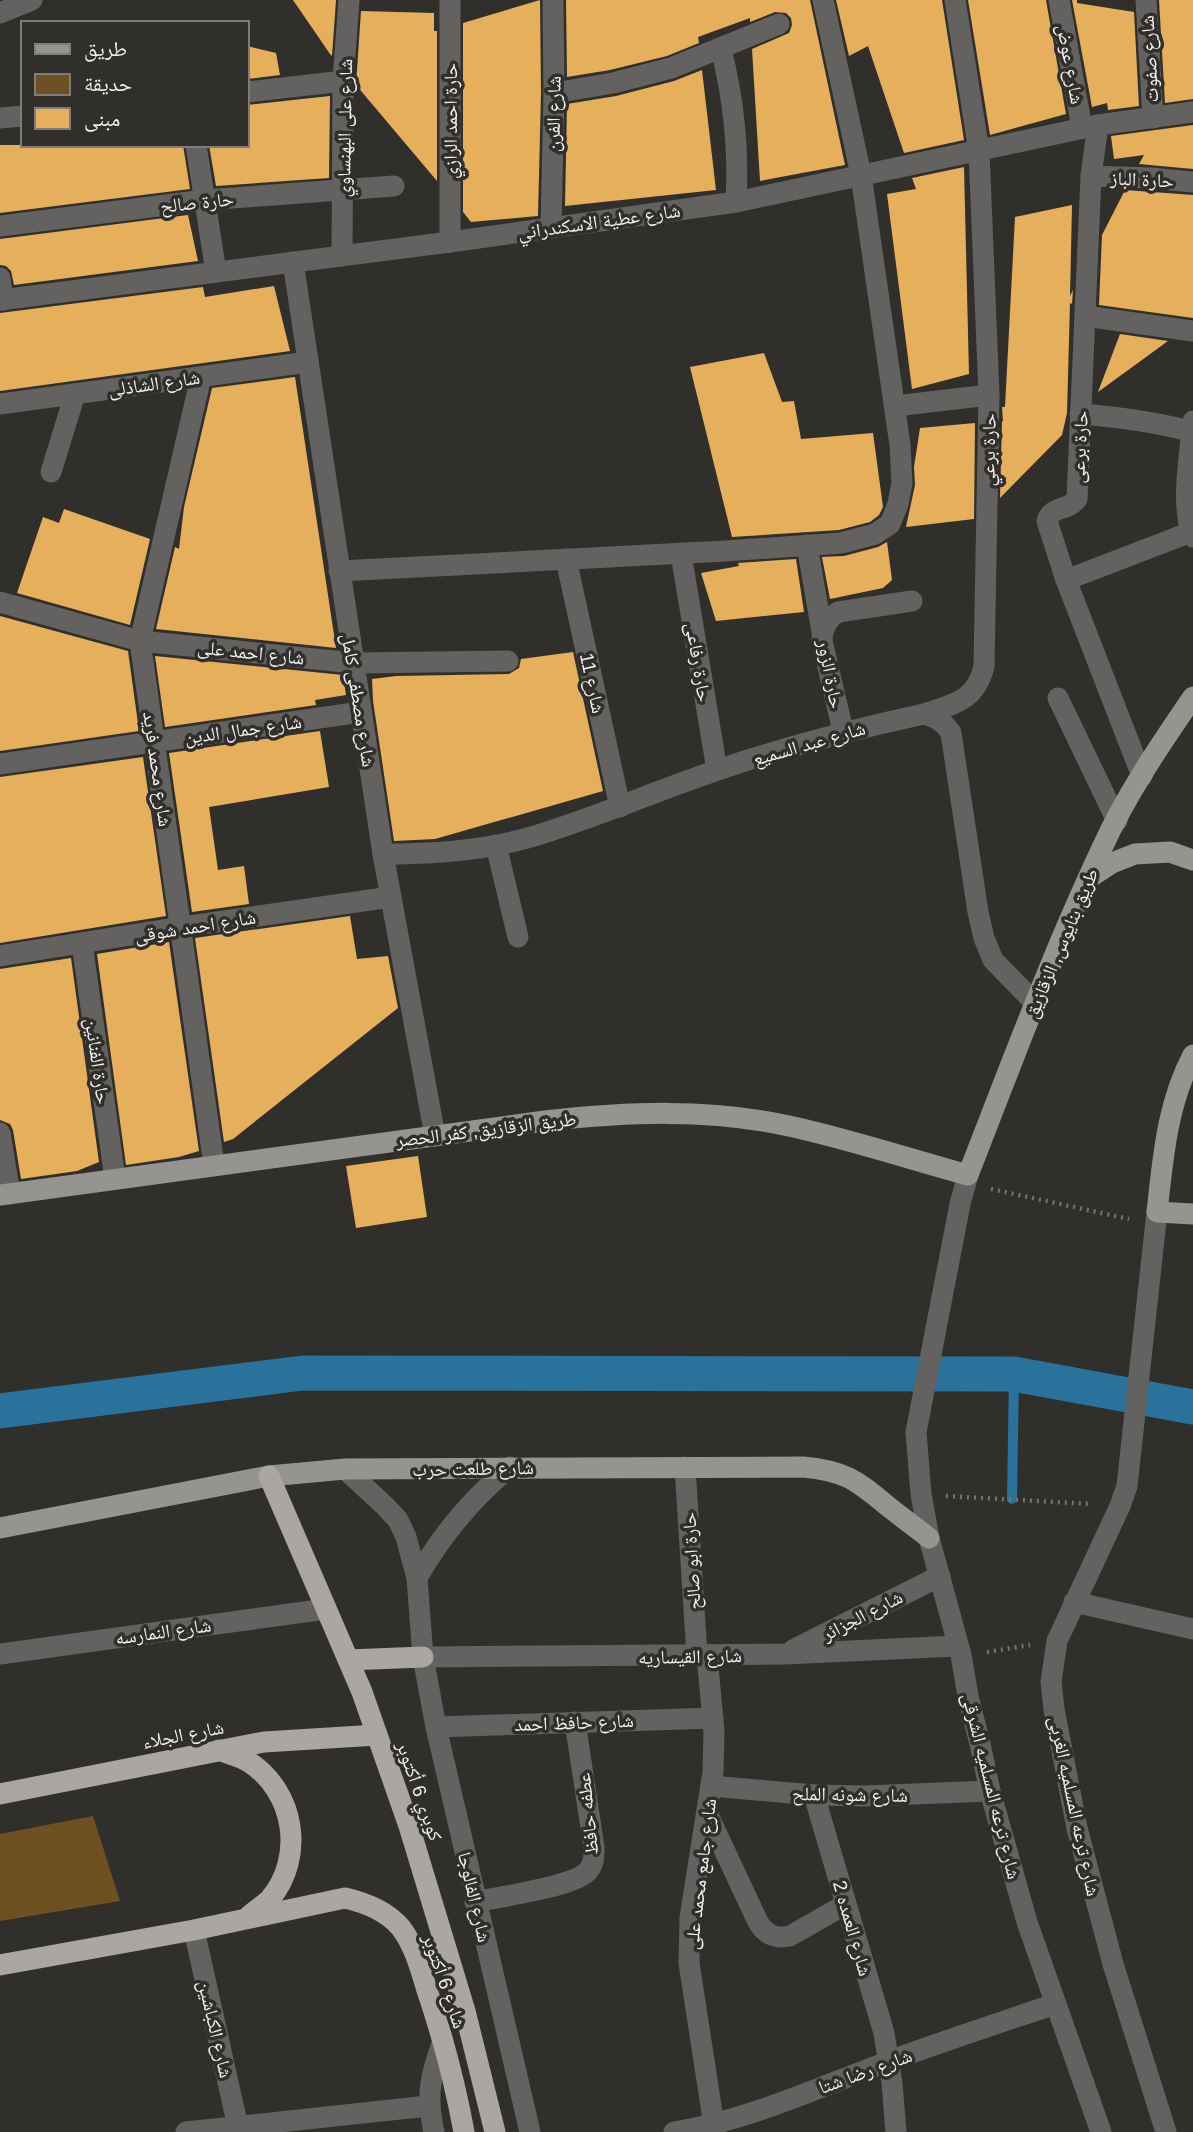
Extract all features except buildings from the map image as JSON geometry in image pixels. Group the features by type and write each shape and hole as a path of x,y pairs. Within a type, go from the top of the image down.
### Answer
{"highway":[{"name":"كوبري 6 أكتوبر","path":"269,1476 348,1660 409,1826 465,2011 495,2132"},
{"path":"348,1660 423,1657"},
{"name":"شارع الجلاء","path":"0,1794 264,1742 377,1735"},
{"path":"0,1965 244,1919 269,1900 286,1873 292,1842 288,1811 273,1783 249,1762 219,1750"},
{"name":"شارع 6 أكتوبر","path":"244,1919 345,1898 366,1903 384,1913 400,1927 412,1944 443,2041 464,2132"}],"main road":[{"name":"طريق بنايوس, الزقازيق","path":"965,1187 1035,1003 1102,846 1142,776 1193,697"},
{"path":"1089,878 1112,863 1135,854 1170,852 1193,860"},
{"path":"1193,1055 1171,1108 1155,1226 1193,1214"},
{"name":"طريق الزقازيق, كفر الحصر","path":"5,1194 597,1115 661,1113 725,1116 787,1126 965,1187"},
{"name":"شارع طلعت حرب","path":"0,1528 269,1476 345,1469 803,1467 841,1474 858,1482 929,1538"}],"street":[{"path":"0,13 32,0"},
{"name":"شارع على البهنساوي","path":"342,256 343,81 349,0"},
{"name":"حارة احمد الرازي","path":"450,0 450,242"},
{"name":"شارع الفرن","path":"551,227 553,0"},
{"path":"340,571 841,543 875,534 890,524 902,483 900,445 861,175 823,0"},
{"name":"حارة برعي","path":"924,714 967,698 981,678 984,666 989,395 979,151 955,0"},
{"name":"شارع عوض","path":"1059,0 1090,127"},
{"name":"شارع صفوت","path":"1146,0 1153,118"},
{"path":"554,93 625,80 671,68 779,23"},
{"path":"722,48 736,124 736,202"},
{"path":"248,92 343,81"},
{"name":"شارع عطية الاسكندراني","path":"1,300 736,202 1090,127 1193,112"},
{"path":"0,118 21,116"},
{"name":"حارة برعى","path":"1090,127 1091,176 1077,499 1068,508 1052,512 1047,521 1066,580 1142,776"},
{"path":"196,147 216,272"},
{"name":"حارة الباز","path":"1091,176 1193,182"},
{"name":"حارة صالح","path":"0,226 205,200 394,186"},
{"name":"شارع مصطفى كامل","path":"293,262 383,854 435,1136"},
{"path":"0,278 1,300"},
{"path":"1085,316 1193,331"},
{"name":"شارع الشاذلى","path":"0,404 309,362"},
{"name":"شارع محمد فريد","path":"201,377 140,641 214,1166"},
{"path":"51,472 75,394"},
{"path":"895,406 989,395"},
{"path":"1066,580 1192,535 1187,514 1187,496 1193,428 1080,414"},
{"path":"807,545 822,632"},
{"name":"حارة رفاعى","path":"681,554 717,770"},
{"name":"شارع 11","path":"566,559 620,807"},
{"name":"حارة الزور","path":"843,731 822,632 831,617 838,612 912,601"},
{"name":"شارع احمد على","path":"0,602 140,641 354,663 508,661"},
{"path":"1058,698 1116,821"},
{"name":"شارع جمال الدين","path":"0,764 361,712"},
{"path":"924,714 945,724 951,733 984,938 993,960 1035,1003"},
{"name":"شارع عبد السميع","path":"383,854 421,854 530,838 717,770 843,731 924,714"},
{"path":"496,845 518,937"},
{"name":"شارع احمد شوقى","path":"0,956 391,897"},
{"name":"حارة الفنانين","path":"82,943 115,1179"},
{"path":"0,1133 5,1194"},
{"name":"شارع ترعه المسلميه الشرقى","path":"965,1187 916,1432 921,1494 929,1538 959,1651 990,1791 1027,1922 1101,2132"},
{"name":"شارع ترعه المسلميه الغربى","path":"1155,1226 1124,1496 1057,1641 1051,1682 1077,1828 1113,1964 1166,2132"},
{"path":"417,1577 448,1528 488,1485 510,1467"},
{"name":"حارة ابو صالح","path":"685,1467 702,1656"},
{"name":"شارع الفالوجا","path":"345,1469 398,1520 406,1537 417,1577 423,1657 436,1727 530,2132"},
{"name":"شارع الجزائر","path":"785,1654 940,1576"},
{"path":"1074,1602 1193,1629"},
{"name":"شارع النمارسه","path":"0,1654 326,1609"},
{"name":"شارع القيساريه","path":"423,1657 702,1656 959,1651"},
{"name":"شارع جامع محمد على","path":"702,1656 713,1718 714,1745 711,1786 690,1918 689,1963 714,2128"},
{"name":"شارع حافظ احمد","path":"436,1727 713,1718"},
{"name":"عطفه حافظ","path":"475,1902 573,1880 588,1871 593,1863 594,1847 575,1722"},
{"name":"شارع شونه الملح","path":"711,1786 814,1795 909,1795 990,1791"},
{"name":"شارع العمده 2","path":"814,1795 884,2033 895,2105 896,2132"},
{"path":"707,1814 758,1922 771,1936 790,1936 846,1904"},
{"name":"شارع الكباشين","path":"194,1930 238,2127"},
{"name":"شارع رضا شتا","path":"674,2132 714,2128 889,2061 1055,2004"},
{"path":"434,2132 428,2106 431,2079 443,2041"},
{"path":"186,2132 428,2106"}],"path":[{"path":"965,1187 1155,1226"},
{"path":"921,1494 1124,1496"},
{"path":"959,1651 1057,1641"}],"green space":[{"path":"93,1816 120,1901 0,1921 0,1834"}],"waterway":[{"path":"0,1411 303,1373 1014,1374 1193,1407"},
{"path":"1012,1499 1014,1374"}]}
